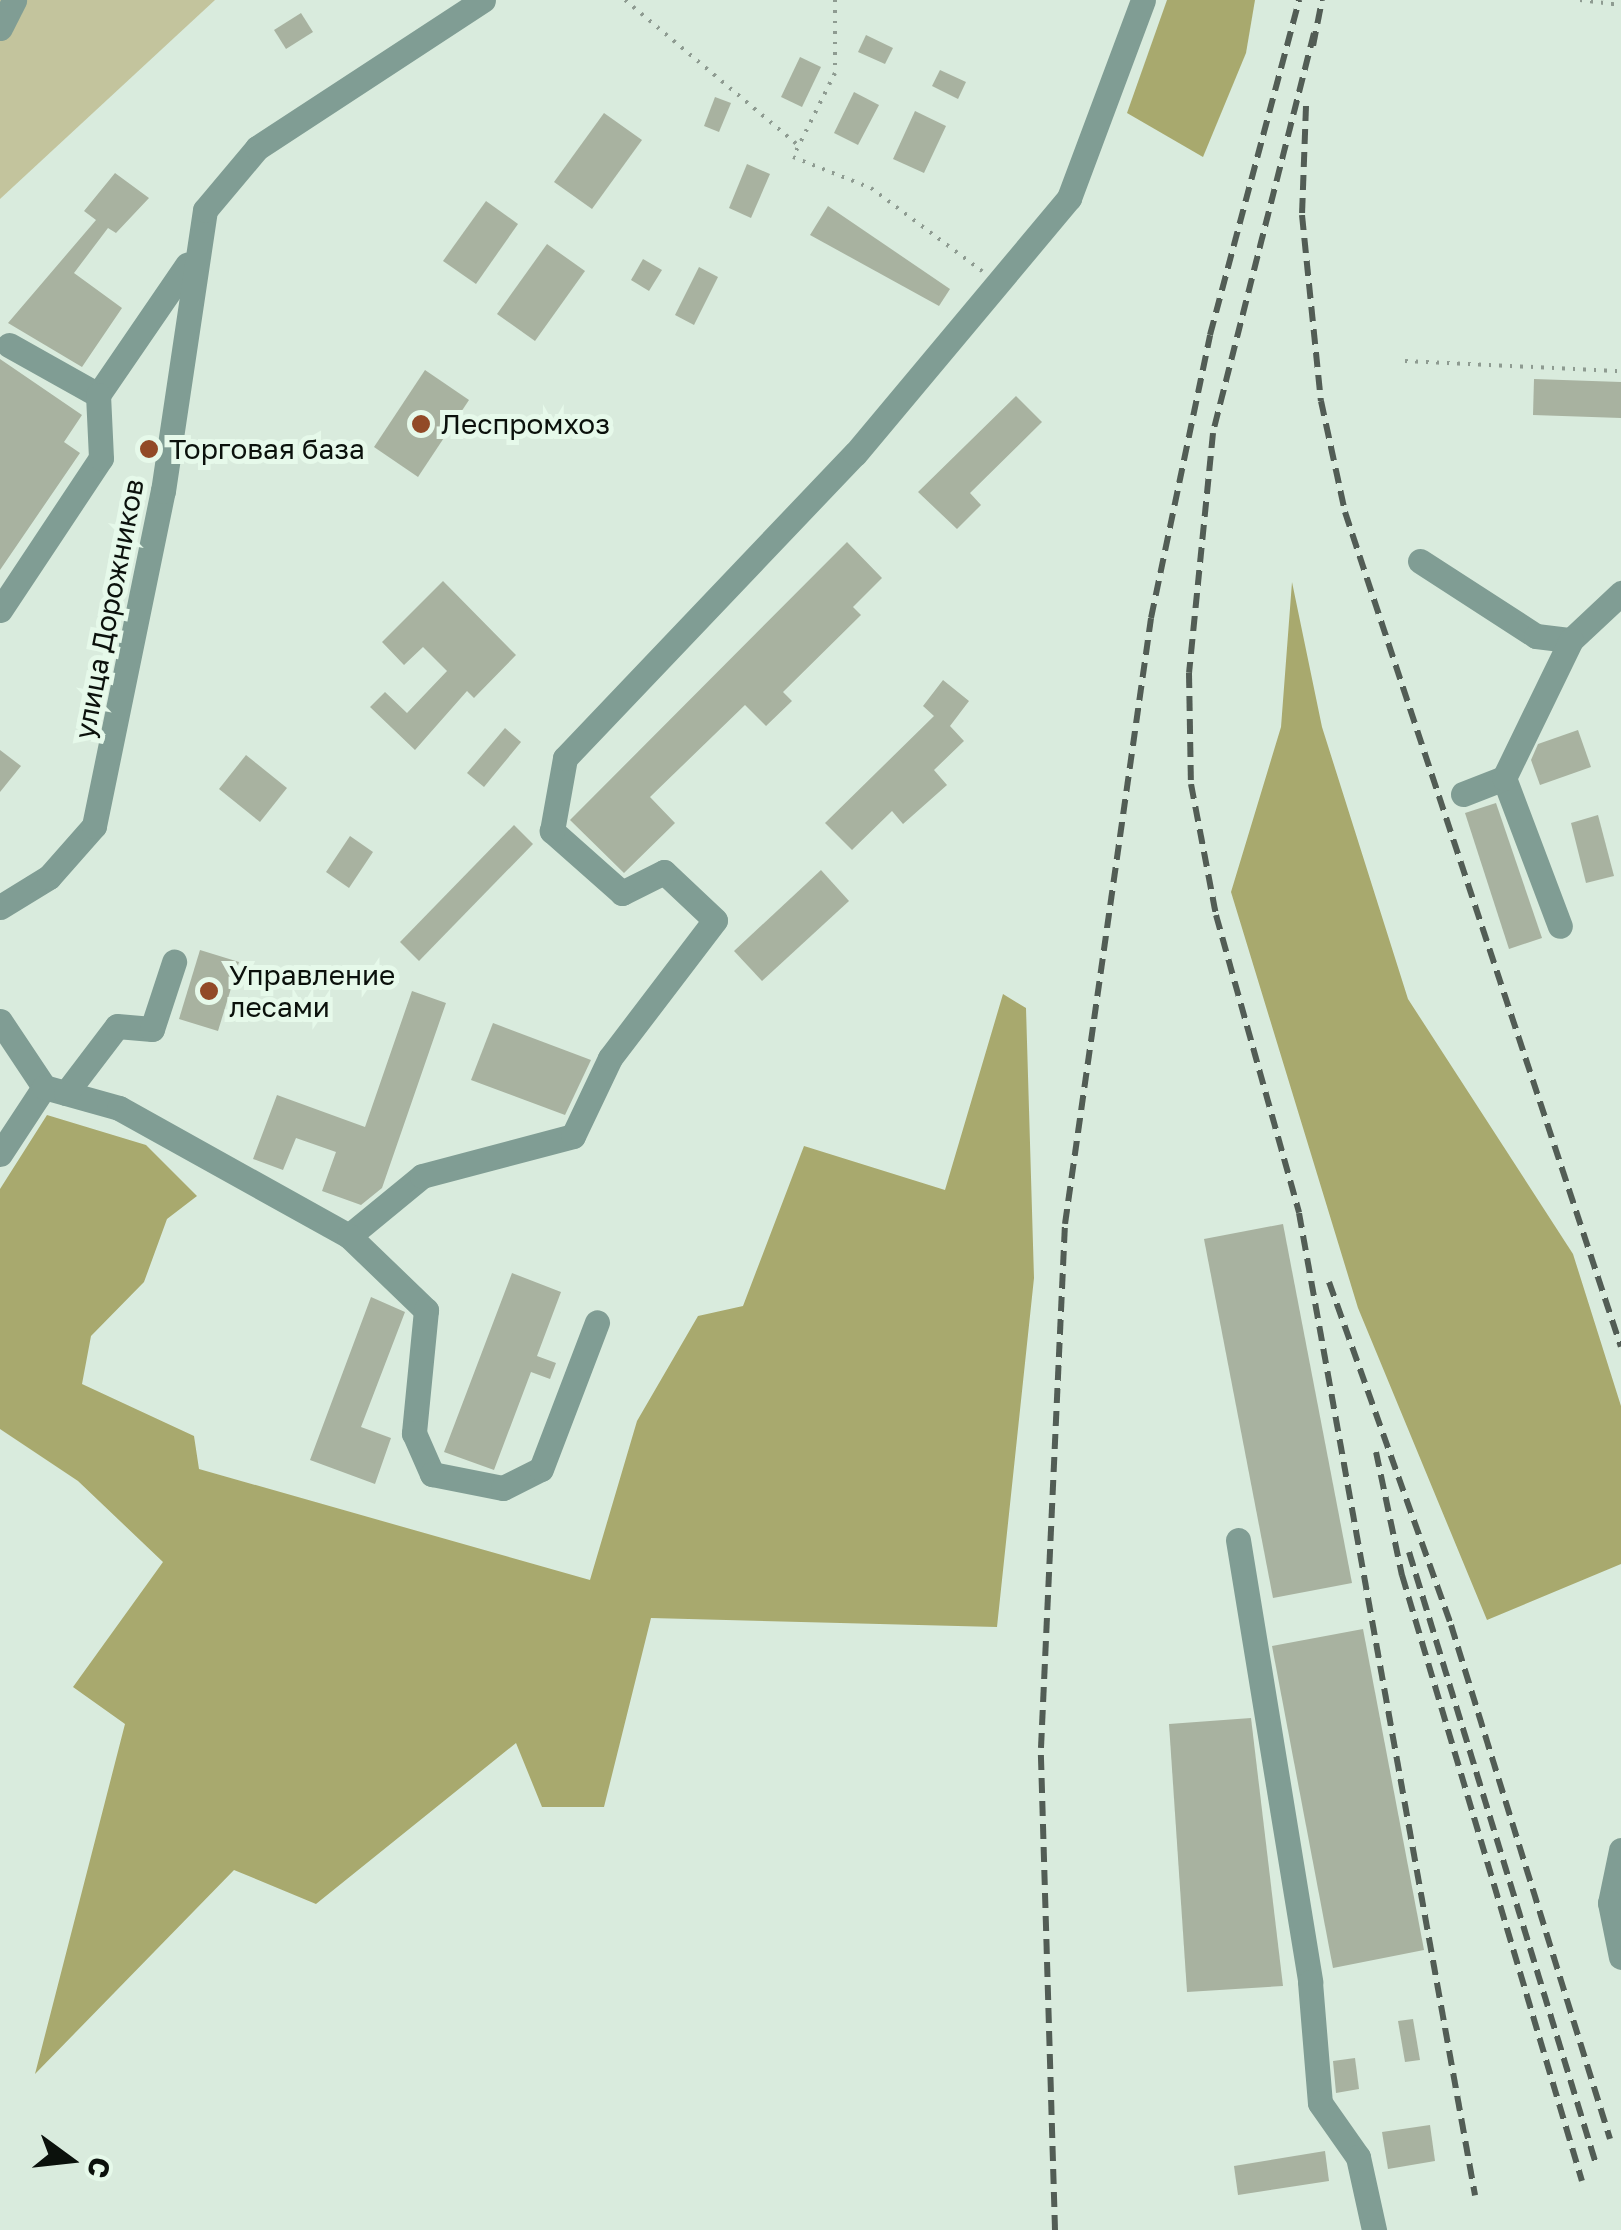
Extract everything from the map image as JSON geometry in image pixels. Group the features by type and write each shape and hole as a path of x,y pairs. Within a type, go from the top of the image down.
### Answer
{"street":[{"path":"0,28 14,0"},
{"name":"улица Дорожников","path":"0,906 50,877 94,826 163,491 192,257 205,210 256,148 483,0"},
{"path":"349,1236 422,1176 573,1136 610,1058 715,920 664,872 622,893 552,831 565,758 856,454 1070,198 1143,0"},
{"path":"0,610 101,458 98,395 192,257"},
{"path":"8,345 98,395"},
{"path":"1420,561 1536,636 1571,640"},
{"path":"1463,794 1504,778 1571,640 1621,592"},
{"path":"1504,778 1560,926"},
{"path":"0,1154 117,1026 152,1030 174,962"},
{"path":"0,1021 55,1090 119,1108 349,1236 426,1310 414,1433 432,1474 504,1488 541,1470 597,1322"},
{"path":"1238,1540 1310,1982 1320,2103 1358,2157 1374,2230"},
{"path":"1621,1850 1610,1903 1621,1957"}],"path":[{"path":"625,0 799,146"},
{"path":"835,0 835,73 793,157 871,188 998,284"},
{"path":"1580,0 1621,6"},
{"path":"1405,361 1621,371"}],"green space":[{"path":"0,0 215,0 0,199"},
{"path":"1167,0 1255,0 1246,53 1203,157 1127,113"},
{"path":"1292,582 1322,727 1408,999 1573,1254 1621,1406 1621,1564 1487,1620 1358,1308 1231,892 1281,727"},
{"path":"1003,994 1026,1008 1034,1278 997,1627 651,1618 604,1807 542,1807 516,1743 316,1904 234,1870 35,2074 125,1724 73,1687 163,1562 78,1481 0,1429 0,1189 47,1115 146,1145 197,1196 167,1219 144,1282 91,1336 82,1384 194,1436 199,1469 590,1580 637,1421 698,1316 743,1306 804,1146 945,1190"}],"building":[{"path":"301,13 313,32 286,49 274,30"},
{"path":"866,35 893,48 885,64 858,52"},
{"path":"800,57 821,67 802,107 781,97"},
{"path":"940,70 966,82 958,99 932,86"},
{"path":"854,92 879,105 858,145 834,133"},
{"path":"715,97 731,103 719,132 704,126"},
{"path":"915,111 946,126 924,173 893,159"},
{"path":"604,113 642,140 592,209 554,182"},
{"path":"747,164 770,174 751,218 729,208"},
{"path":"115,173 149,198 116,233 108,228 74,273 122,308 82,367 8,323 96,220 84,211"},
{"path":"486,201 518,224 476,284 443,261"},
{"path":"828,206 950,289 939,306 810,235"},
{"path":"547,244 585,271 535,341 497,314"},
{"path":"643,259 662,270 649,291 631,280"},
{"path":"699,267 718,277 694,325 675,315"},
{"path":"0,359 82,415 64,442 80,453 0,570"},
{"name":"Леспромхоз","path":"425,370 469,400 418,477 374,447"},
{"path":"1534,379 1621,382 1621,418 1533,415"},
{"path":"1016,396 1042,422 970,493 981,505 957,529 918,492"},
{"path":"847,542 882,578 853,607 861,615 783,692 792,701 766,726 745,705 650,797 675,823 624,873 570,820"},
{"path":"443,581 516,655 474,698 467,691 415,750 370,707 385,692 407,713 447,671 423,647 404,665 382,642"},
{"path":"943,680 969,701 950,726 964,741 934,770 947,785 903,824 892,811 852,850 825,823 934,716 923,706"},
{"path":"505,728 521,742 484,787 467,773"},
{"path":"1578,730 1591,767 1540,785 1531,760 1538,744"},
{"path":"0,750 21,766 0,792"},
{"path":"246,755 287,788 260,822 219,789"},
{"path":"1496,803 1542,938 1509,949 1465,813"},
{"path":"1598,815 1614,876 1586,883 1571,823"},
{"path":"514,825 533,844 419,961 400,942"},
{"path":"350,836 373,852 349,888 326,872"},
{"path":"821,870 849,901 762,981 734,951"},
{"name":"Управление лесами","path":"200,950 239,962 218,1031 179,1019"},
{"path":"412,991 446,1003 382,1188 361,1205 322,1191 336,1152 296,1138 283,1170 253,1159 277,1095 365,1127"},
{"path":"493,1023 591,1060 565,1115 471,1080"},
{"path":"1283,1224 1352,1583 1273,1598 1204,1239"},
{"path":"512,1273 561,1292 537,1356 556,1363 550,1379 531,1372 494,1470 444,1452"},
{"path":"371,1297 405,1312 361,1427 391,1438 375,1484 310,1460"},
{"path":"1363,1629 1424,1950 1333,1968 1272,1646"},
{"path":"1251,1718 1283,1986 1187,1992 1169,1724"},
{"path":"1413,2019 1420,2060 1405,2062 1398,2021"},
{"path":"1355,2058 1359,2089 1336,2093 1333,2061"},
{"path":"1430,2125 1435,2161 1388,2169 1382,2132"},
{"path":"1325,2151 1329,2181 1238,2195 1234,2166"}],"railway":[{"path":"1055,2230 1041,1748 1065,1224 1151,618 1210,335 1299,0"},
{"path":"1313,46 1322,0"},
{"path":"1314,33 1213,433 1189,673 1191,784 1216,915 1299,1213 1475,2195"},
{"path":"1306,106 1302,215 1321,401 1345,512 1621,1347"},
{"path":"1329,1282 1451,1625 1610,2139"},
{"path":"1376,1452 1402,1575 1582,2181"},
{"path":"1409,1552 1596,2164"}],"place":[{"name":"Леспромхоз","path":"421,424"},
{"name":"Торговая база","path":"149,449"},
{"name":"Управление лесами","path":"209,991"}]}
